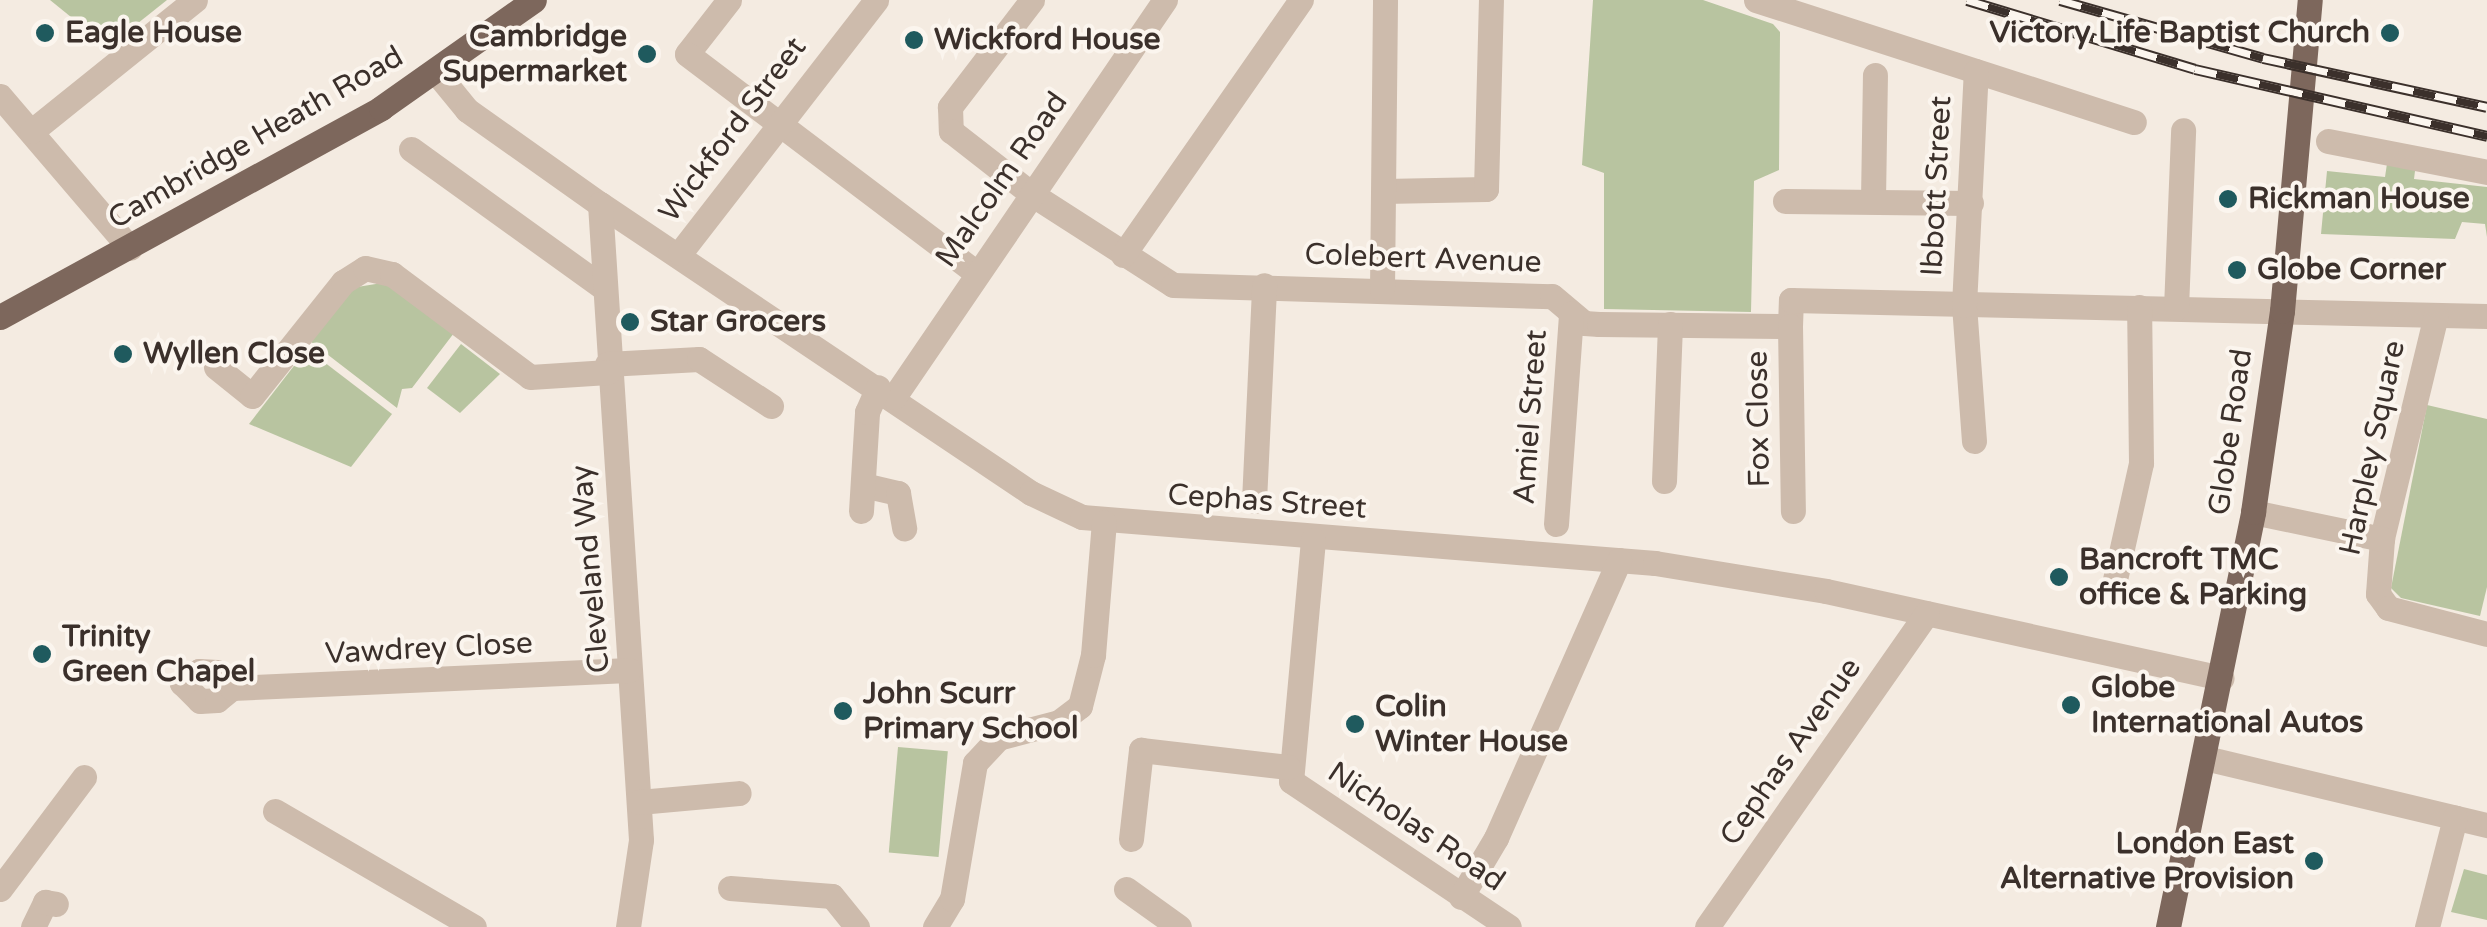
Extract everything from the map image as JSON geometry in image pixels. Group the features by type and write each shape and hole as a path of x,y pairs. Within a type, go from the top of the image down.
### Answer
{"main road":[{"name":"Cambridge Heath Road","path":"0,316 130,248 436,72 534,0"},
{"name":"Globe Road","path":"2168,927 2253,512 2282,311 2310,0"}],"street":[{"path":"32,131 195,0"},
{"path":"728,0 687,54 977,273"},
{"name":"Wickford Street","path":"680,252 777,122 876,0"},
{"name":"Colebert Avenue","path":"1032,0 950,106 951,131 1033,195 1173,284 1552,296 1584,323 1790,326"},
{"name":"Malcolm Road","path":"886,392 1033,195 1164,0"},
{"path":"1123,255 1301,0"},
{"path":"1382,289 1385,0"},
{"path":"1384,191 1486,189 1491,0"},
{"path":"1756,0 2134,122"},
{"name":"Ibbott Street","path":"1974,441 1964,305 1976,70"},
{"name":"Cephas Street","path":"436,72 467,110 600,204 680,252 1031,493 1104,522 1619,560 1926,612 2222,678"},
{"path":"1873,200 1875,76"},
{"path":"0,96 130,248"},
{"path":"2176,308 2183,130"},
{"path":"2328,142 2487,172"},
{"path":"411,149 604,288"},
{"path":"1785,201 1970,203"},
{"name":"Cleveland Way","path":"600,204 642,862 628,927"},
{"path":"216,367 252,396 342,282 365,268 392,274 530,377 699,359 771,406"},
{"path":"1254,501 1264,285"},
{"path":"1790,326 1791,300 2487,316"},
{"path":"2114,584 2141,463 2139,307"},
{"name":"Amiel Street","path":"1556,524 1571,314"},
{"name":"Harpley Square","path":"2436,315 2382,539 2381,602 2487,634"},
{"path":"1664,481 1670,324"},
{"name":"Fox Close","path":"1790,326 1793,511"},
{"path":"886,392 868,412 862,498 898,493 904,528"},
{"path":"2253,512 2382,539"},
{"path":"935,927 952,899 976,763 998,738 1059,722 1080,706 1093,655 1104,522"},
{"name":"Nicholas Road","path":"1313,540 1288,767 1306,793 1509,927"},
{"path":"1461,896 1496,838 1619,560"},
{"name":"Cephas Avenue","path":"1706,927 1926,612"},
{"name":"Vawdrey Close","path":"232,688 629,670"},
{"path":"1132,839 1141,750 1288,767"},
{"path":"2205,758 2487,824"},
{"path":"0,888 84,778"},
{"path":"638,802 739,793"},
{"path":"276,811 474,927"},
{"path":"2426,927 2456,818"},
{"path":"730,888 832,896 855,925"},
{"path":"1126,889 1179,927"},
{"path":"33,927 45,902 56,904"}],"green space":[{"path":"50,0 167,0 108,47"},
{"path":"1593,0 1703,0 1773,24 1780,32 1779,170 1754,181 1751,312 1604,309 1604,173 1582,165"},
{"path":"2388,157 2416,163 2414,179 2487,187 2487,237 2485,224 2462,222 2455,239 2321,234 2327,171 2385,177"},
{"path":"388,282 454,333 412,388 402,389 397,408 310,341 351,288"},
{"path":"461,344 500,374 460,413 427,388"},
{"path":"307,349 392,414 351,467 249,424"},
{"path":"2427,405 2487,419 2487,587 2480,616 2401,598 2391,588"},
{"path":"898,747 948,751 939,857 889,853"},
{"path":"2464,869 2487,875 2487,920 2451,912"}],"railway":[{"path":"1967,0 2195,69 2487,136"},
{"path":"2060,0 2263,58 2487,107"}],"place":[{"name":"Eagle House","path":"45,33"},
{"name":"Victory Life Baptist Church","path":"2390,33"},
{"name":"Wickford House","path":"914,40"},
{"name":"Cambridge Supermarket","path":"647,54"},
{"name":"Rickman House","path":"2228,199"},
{"name":"Globe Corner","path":"2237,270"},
{"name":"Star Grocers","path":"630,322"},
{"name":"Wyllen Close","path":"123,354"},
{"name":"Bancroft TMC office & Parking","path":"2059,577"},
{"name":"Trinity Green Chapel","path":"42,654"},
{"name":"Globe International Autos","path":"2071,705"},
{"name":"John Scurr Primary School","path":"843,711"},
{"name":"Colin Winter House","path":"1355,724"},
{"name":"London East Alternative Provision","path":"2314,861"}]}
